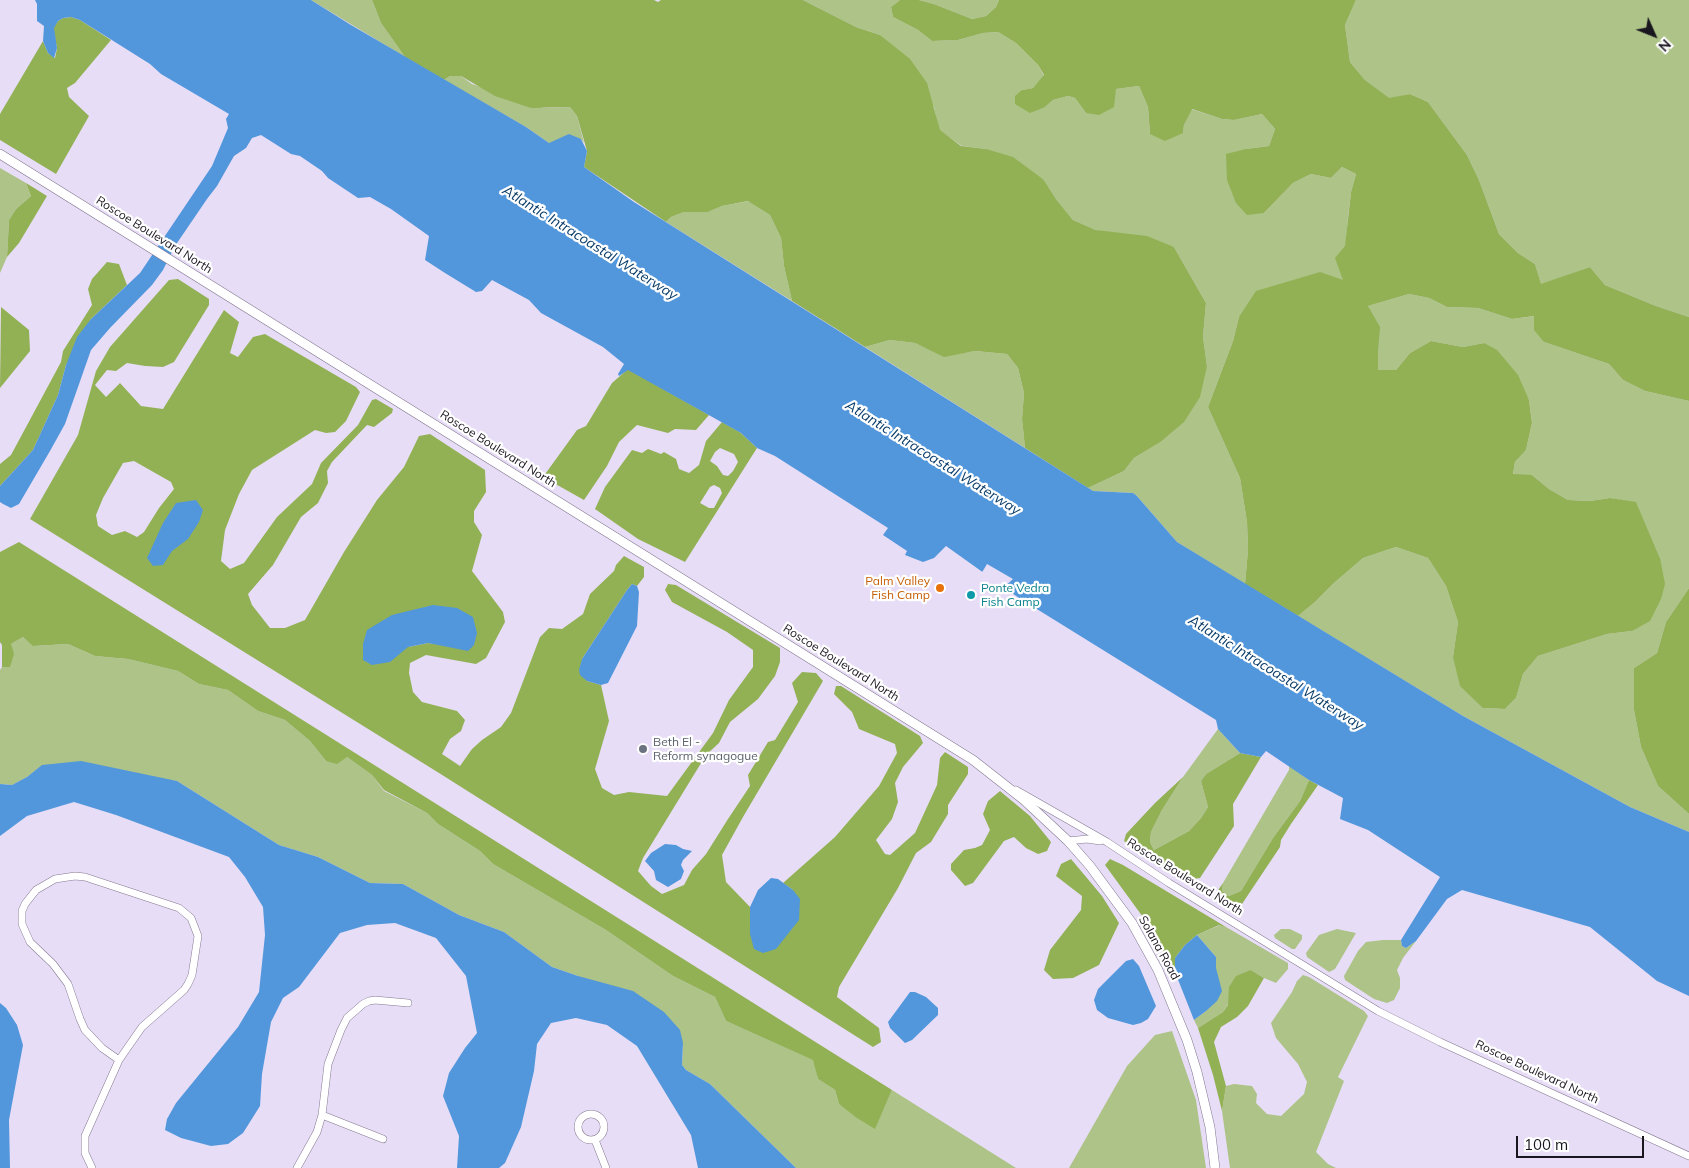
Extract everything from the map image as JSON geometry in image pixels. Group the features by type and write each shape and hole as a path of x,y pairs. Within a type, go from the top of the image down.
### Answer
{"street":[{"name":"Roscoe Boulevard North","path":"0,154 973,760 1004,783 1107,842 1169,883 1378,1011 1440,1042 1689,1156"},
{"name":"Solana Road","path":"1004,783 1068,841 1095,872 1132,923 1158,970 1169,994 1197,1072 1210,1127 1215,1168"},
{"path":"1068,841 1087,839 1107,842"},
{"path":"92,1168 85,1153 84,1136 119,1060 142,1028 184,990 188,984 192,975 198,943 196,927 186,912 174,905 85,877 70,876 55,879 46,883 30,896 22,911 22,924 30,942 53,964 68,984 85,1030 102,1048 119,1060"},
{"path":"297,1168 317,1132 322,1115 328,1064 341,1030 348,1018 358,1007 369,1001 408,1003"},
{"path":"322,1115 383,1139"},
{"path":"595,1140 606,1168"}],"green space":[{"path":"311,0 372,0 381,23 405,57"},
{"path":"372,0 654,0 658,2 661,0 803,0 856,27 880,35 910,59 927,83 940,130 961,146 986,149 1013,157 1044,180 1073,220 1096,230 1147,236 1174,247 1206,303 1203,337 1207,366 1200,397 1184,422 1159,443 1134,458 1124,471 1088,488 1025,448 1022,419 1024,393 1018,368 1007,354 975,351 944,357 915,343 890,340 865,347 792,301 784,266 781,238 770,215 748,201 722,206 708,212 684,212 671,217 666,222 584,167 587,151 577,116 570,107 531,108 495,96 461,76 450,76 444,80 405,57 381,23"},
{"path":"803,0 900,0 891,7 893,17 918,30 932,41 958,40 983,33 998,32 1016,43 1038,65 1044,76 1033,88 1022,90 1045,107 1053,100 1068,96 1075,98 1086,113 1116,89 1139,86 1148,107 1150,134 1183,133 1184,125 1191,109 1222,119 1234,120 1262,114 1275,129 1269,146 1246,149 1264,213 1293,183 1311,174 1331,178 1342,167 1356,174 1351,192 1343,280 1239,317 1233,341 1208,407 1240,478 1247,522 1248,550 1245,584 1177,542 1133,493 1093,491 1088,488 1124,471 1134,458 1159,443 1207,366 1203,337 1206,303 1174,247 1096,230 1073,220 1044,180 986,149 962,146 939,130 934,107 880,35 856,27"},
{"path":"900,0 919,0 972,19 986,16 996,7 999,0 1356,0 1345,25 1350,62 1365,80 1389,98 1410,94 1428,102 1467,155 1479,180 1499,234 1518,253 1535,264 1541,284 1590,267 1605,285 1689,317 1689,401 1645,391 1623,380 1609,364 1544,342 1534,330 1534,316 1512,319 1478,308 1447,307 1429,298 1409,294 1368,306 1380,327 1378,370 1396,370 1410,353 1431,341 1463,347 1484,343 1497,350 1518,375 1529,400 1532,423 1526,450 1515,462 1513,474 1532,475 1549,489 1568,500 1590,501 1610,498 1636,502 1660,558 1665,584 1661,599 1650,621 1632,631 1607,634 1538,656 1523,674 1516,698 1505,709 1483,708 1460,686 1453,657 1458,622 1446,586 1428,558 1396,547 1363,558 1298,616 1245,584 1248,550 1247,522 1240,478 1208,407 1233,341 1239,317 1256,291 1320,272 1343,280 1335,258 1345,246 1351,192 1356,174 1342,167 1331,178 1311,174 1293,183 1264,213 1247,215 1236,203 1227,180 1226,154 1269,146 1275,129 1262,114 1234,120 1222,119 1192,109 1184,125 1183,133 1165,141 1150,134 1148,107 1139,86 1116,89 1114,107 1099,115 1086,113 1075,98 1068,96 1053,100 1045,107 1030,113 1015,104 1015,96 1022,90 1033,88 1044,75 1038,65 1016,43 998,32 983,33 958,40 932,41 918,30 893,17 891,7"},
{"path":"919,0 999,0 996,7 986,16 972,19"},
{"path":"1356,0 1689,0 1689,317 1605,285 1590,267 1541,285 1535,264 1518,253 1499,234 1479,180 1467,155 1428,102 1410,94 1389,99 1365,80 1350,62 1345,25"},
{"path":"71,17 80,20 111,40 75,83 67,88 69,97 89,116 56,174 0,140 0,114 43,41 48,53 55,58 57,48 53,28 58,21"},
{"path":"450,76 461,76 472,84 544,108 570,107 577,116 584,143 581,139 549,143 526,127 444,80"},
{"path":"0,168 26,183 31,196 16,209 9,220 7,257 0,273"},
{"path":"26,183 47,196 19,243 7,257 9,220 16,209 31,196"},
{"path":"749,201 770,215 781,238 784,266 792,301 666,222 671,217 684,212 708,212 722,206"},
{"path":"107,262 119,264 127,285 91,319 66,365 58,395 33,450 0,486 0,464 11,455 61,362 63,351 92,305 88,289 92,279"},
{"path":"178,279 209,299 209,305 174,362 163,367 127,363 116,371 107,370 95,385 106,397 120,383 141,406 163,409 224,310 239,322 230,353 238,357 253,337 265,334 356,387 360,392 346,421 335,432 326,433 315,430 252,470 239,494 225,530 221,561 230,569 244,563 277,517 312,484 321,463 358,425 372,400 376,399 393,409 392,413 374,427 367,425 332,462 327,471 328,483 318,503 301,517 273,565 248,594 252,605 270,628 285,628 305,620 344,552 377,500 404,467 419,436 430,434 485,470 486,492 474,511 474,522 482,535 472,571 503,612 505,622 486,658 476,664 426,655 410,663 409,673 413,692 422,702 457,711 465,720 461,731 450,739 442,754 460,766 472,749 501,727 511,713 540,637 549,628 562,629 583,614 590,594 614,571 616,565 624,556 644,567 644,577 637,586 632,584 627,590 582,659 587,681 601,685 609,721 595,769 602,788 614,795 629,792 667,796 713,733 729,700 753,667 753,650 727,632 672,602 665,590 668,584 676,585 780,648 780,662 775,676 758,699 730,722 719,743 706,755 643,858 638,871 651,886 662,894 684,885 692,870 706,854 750,786 748,775 768,742 775,740 798,702 792,683 802,672 816,673 823,681 722,855 726,882 750,907 750,934 793,890 783,883 835,837 879,786 897,753 895,744 859,729 852,712 834,694 836,686 841,686 920,736 923,743 903,767 895,783 898,802 892,819 876,840 885,854 890,855 915,833 937,785 940,758 945,752 968,767 968,774 948,805 948,814 931,842 916,853 898,888 839,987 837,997 879,1028 881,1042 873,1047 439,773 30,519 78,435 96,371 110,347 169,280","holes":["134,461 171,482 174,489 144,532 137,537 125,531 112,535 98,526 96,515 103,498 123,463","473,617 446,645 428,643 408,647"]},
{"path":"1409,294 1429,298 1447,307 1478,308 1512,319 1535,316 1544,342 1609,364 1623,380 1645,391 1689,401 1689,588 1666,622 1657,653 1634,668 1634,710 1641,747 1658,786 1689,814 1689,832 1630,807 1463,716 1298,616 1363,558 1396,547 1428,558 1446,586 1458,622 1453,657 1483,708 1505,709 1516,698 1523,674 1538,656 1607,634 1632,631 1660,558 1636,503 1610,498 1590,501 1568,500 1549,489 1532,475 1513,475 1515,462 1526,450 1532,423 1529,400 1484,343 1463,347 1431,341 1410,353 1396,370 1378,370 1378,350 1368,306"},
{"path":"1,307 29,330 30,351 0,388"},
{"path":"890,340 915,343 944,356 975,351 1007,354 1018,368 1024,393 1022,419 1025,448 865,347"},
{"path":"628,369 709,415 696,430 675,429 668,433 637,425 619,442 607,466 584,500 543,477 577,430 586,426 612,383"},
{"path":"722,422 741,433 757,448 685,562 638,539 595,509 605,487 632,450 642,453 648,449 661,454 664,452 676,459 679,469 689,473 699,465 706,441","holes":["720,448 734,454 738,462 728,476 723,475 717,466 710,461 715,452","714,485 720,488 722,493 714,508 709,508 700,503 710,487"]},
{"path":"19,542 892,1090 875,1129 839,1104 835,1090 818,1079 813,1060 726,1021 715,997 673,976 606,930 493,864 480,851 438,824 427,813 384,790 372,775 347,757 337,764 326,761 310,741 285,720 258,711 228,690 199,684 178,671 128,659 95,656 68,644 33,646 23,637 11,644 14,654 10,667 2,667 2,645 0,642 0,552"},
{"path":"1689,588 1689,814 1658,786 1641,747 1634,710 1634,668 1657,653 1666,622"},
{"path":"23,637 34,646 68,644 95,656 128,659 178,671 199,684 228,690 258,711 285,720 310,741 326,761 347,757 372,775 384,791 427,813 438,824 480,851 493,864 606,930 673,976 715,997 726,1021 814,1060 818,1079 835,1090 839,1104 875,1128 892,1090 1016,1168 796,1168 710,1084 686,1070 682,1065 683,1043 578,976 552,967 504,932 459,915 403,884 370,883 318,857 279,845 177,781 43,765 12,785 0,784 0,670 2,667 10,667 11,644"},
{"path":"1218,729 1240,753 1206,774 1201,781 1208,807 1201,818 1189,831 1154,850 1150,842 1151,832 1162,810"},
{"path":"1240,753 1261,757 1233,804 1234,826 1200,878 1187,880 1124,841 1126,834 1183,777 1162,810 1151,832 1150,842 1154,850 1189,831 1208,807 1201,781 1206,774"},
{"path":"1289,765 1309,780 1300,801 1273,838 1241,891 1229,896 1222,891 1223,883 1289,770"},
{"path":"1309,780 1318,785 1291,824 1281,840 1280,847 1240,907 1235,910 1215,897 1223,883 1222,891 1229,896 1241,891 1273,838 1300,801"},
{"path":"1000,791 1030,816 1051,842 1047,851 1038,854 1026,848 1014,837 1004,841 973,883 965,886 951,870 951,864 964,850 982,845 990,830 983,814 988,801"},
{"path":"1071,859 1102,896 1119,923 1099,965 1073,978 1053,979 1044,970 1050,950 1081,910 1082,896 1056,876 1061,864"},
{"path":"1110,859 1226,927 1219,925 1197,935 1185,945 1175,958 1175,972 1148,924 1105,865"},
{"path":"1220,925 1288,963 1288,969 1276,983 1251,970 1223,1012 1198,1028 1194,1020 1206,1011 1216,968 1216,957 1197,935"},
{"path":"1281,929 1290,929 1302,935 1302,939 1295,949 1275,938 1274,935"},
{"path":"1337,929 1356,933 1335,969 1329,972 1307,957 1306,953 1319,935"},
{"path":"1401,940 1402,946 1406,948 1416,941 1403,958 1397,970 1400,978 1400,988 1394,1000 1387,1003 1374,999 1345,980 1344,976 1358,951 1366,942"},
{"path":"1251,970 1264,978 1248,1006 1237,1017 1221,1027 1214,1042 1226,1086 1222,1111 1198,1028 1223,1012 1228,1005 1229,987 1236,976"},
{"path":"1303,975 1364,1011 1368,1016 1338,1077 1344,1081 1316,1152 1328,1164 1336,1168 1230,1168 1222,1111 1226,1086 1234,1084 1252,1086 1257,1094 1256,1103 1267,1114 1281,1116 1304,1094 1307,1082 1298,1064 1276,1038 1271,1023 1292,992 1297,981"},
{"path":"1172,1031 1196,1100 1206,1168 1069,1168 1127,1066 1155,1035"}],"water":[{"name":"Atlantic Intracoastal Waterway","path":"35,0 311,0 526,127 549,143 569,134 581,139 587,151 584,167 634,202 1093,491 1133,493 1177,542 1463,716 1630,807 1689,832 1689,996 1657,981 1590,927 1462,890 1447,899 1416,941 1406,948 1402,946 1401,940 1440,877 1368,830 1340,819 1343,798 1309,780 1266,751 1261,757 1240,753 1218,729 1216,720 1019,598 946,546 934,558 923,562 905,555 907,551 883,535 888,528 775,456 757,448 741,433 628,370 619,376 618,374 624,364 603,347 541,313 529,300 492,280 482,291 476,292 425,260 429,236 391,209 370,197 358,198 300,156 291,154 261,135 252,138 246,148 234,156 217,186 175,246 163,270 152,285 91,350 65,424 50,451 19,504 11,508 3,504 0,502 0,486 33,450 58,395 66,365 77,337 91,319 140,273 212,166 228,128 226,119 229,114 161,74 150,64 80,20 71,17 58,21 54,28 57,48 54,58 48,53 43,41 44,26 37,21 37,4"},
{"path":"196,500 203,510 199,522 188,539 172,551 163,565 153,566 147,558 163,523 176,503"},
{"path":"632,584 637,586 639,592 637,626 608,683 601,685 587,681 580,675 579,670 582,659"},
{"path":"433,605 457,608 473,617 477,633 474,645 468,651 428,643 408,647 390,662 372,665 363,660 363,644 367,630 392,615"},
{"path":"81,761 177,781 279,845 318,857 370,883 403,884 459,915 504,932 552,967 633,991 664,1012 680,1030 683,1043 682,1065 686,1070 710,1084 796,1168 698,1168 691,1135 637,1046 607,1025 576,1018 551,1023 537,1044 534,1071 521,1127 505,1163 499,1168 457,1168 459,1136 443,1096 449,1073 477,1033 466,976 436,938 395,923 367,925 340,933 299,987 283,998 271,1022 262,1074 260,1106 243,1133 228,1144 211,1146 181,1138 165,1130 167,1119 176,1103 238,1027 259,992 265,935 263,907 245,877 229,857 116,815 74,802 27,816 0,836 0,784 12,785 27,777 42,765"},
{"path":"665,844 676,845 692,851 683,860 681,865 684,871 681,879 668,887 656,880 654,871 645,861 651,853"},
{"path":"771,878 778,879 793,890 800,899 799,920 776,949 763,953 754,949 750,934 750,907 758,890"},
{"path":"1197,935 1216,957 1216,968 1222,991 1217,1001 1194,1020 1175,972 1175,958 1185,945"},
{"path":"1133,959 1139,966 1156,1006 1148,1019 1133,1025 1108,1018 1097,1010 1094,1000 1098,989 1126,961"},
{"path":"910,992 926,997 938,1008 938,1015 912,1040 905,1043 890,1028 888,1022"},
{"path":"0,1003 6,1008 17,1025 23,1045 9,1120 10,1168 0,1168"}],"pier":[{"path":"987,564 1013,579 1002,589 981,574"}],"place":[{"name":"Palm Valley Fish Camp","path":"940,588"},
{"name":"Ponte Vedra Fish Camp","path":"971,595"},
{"name":"Beth El - Reform synagogue","path":"643,749"}]}
